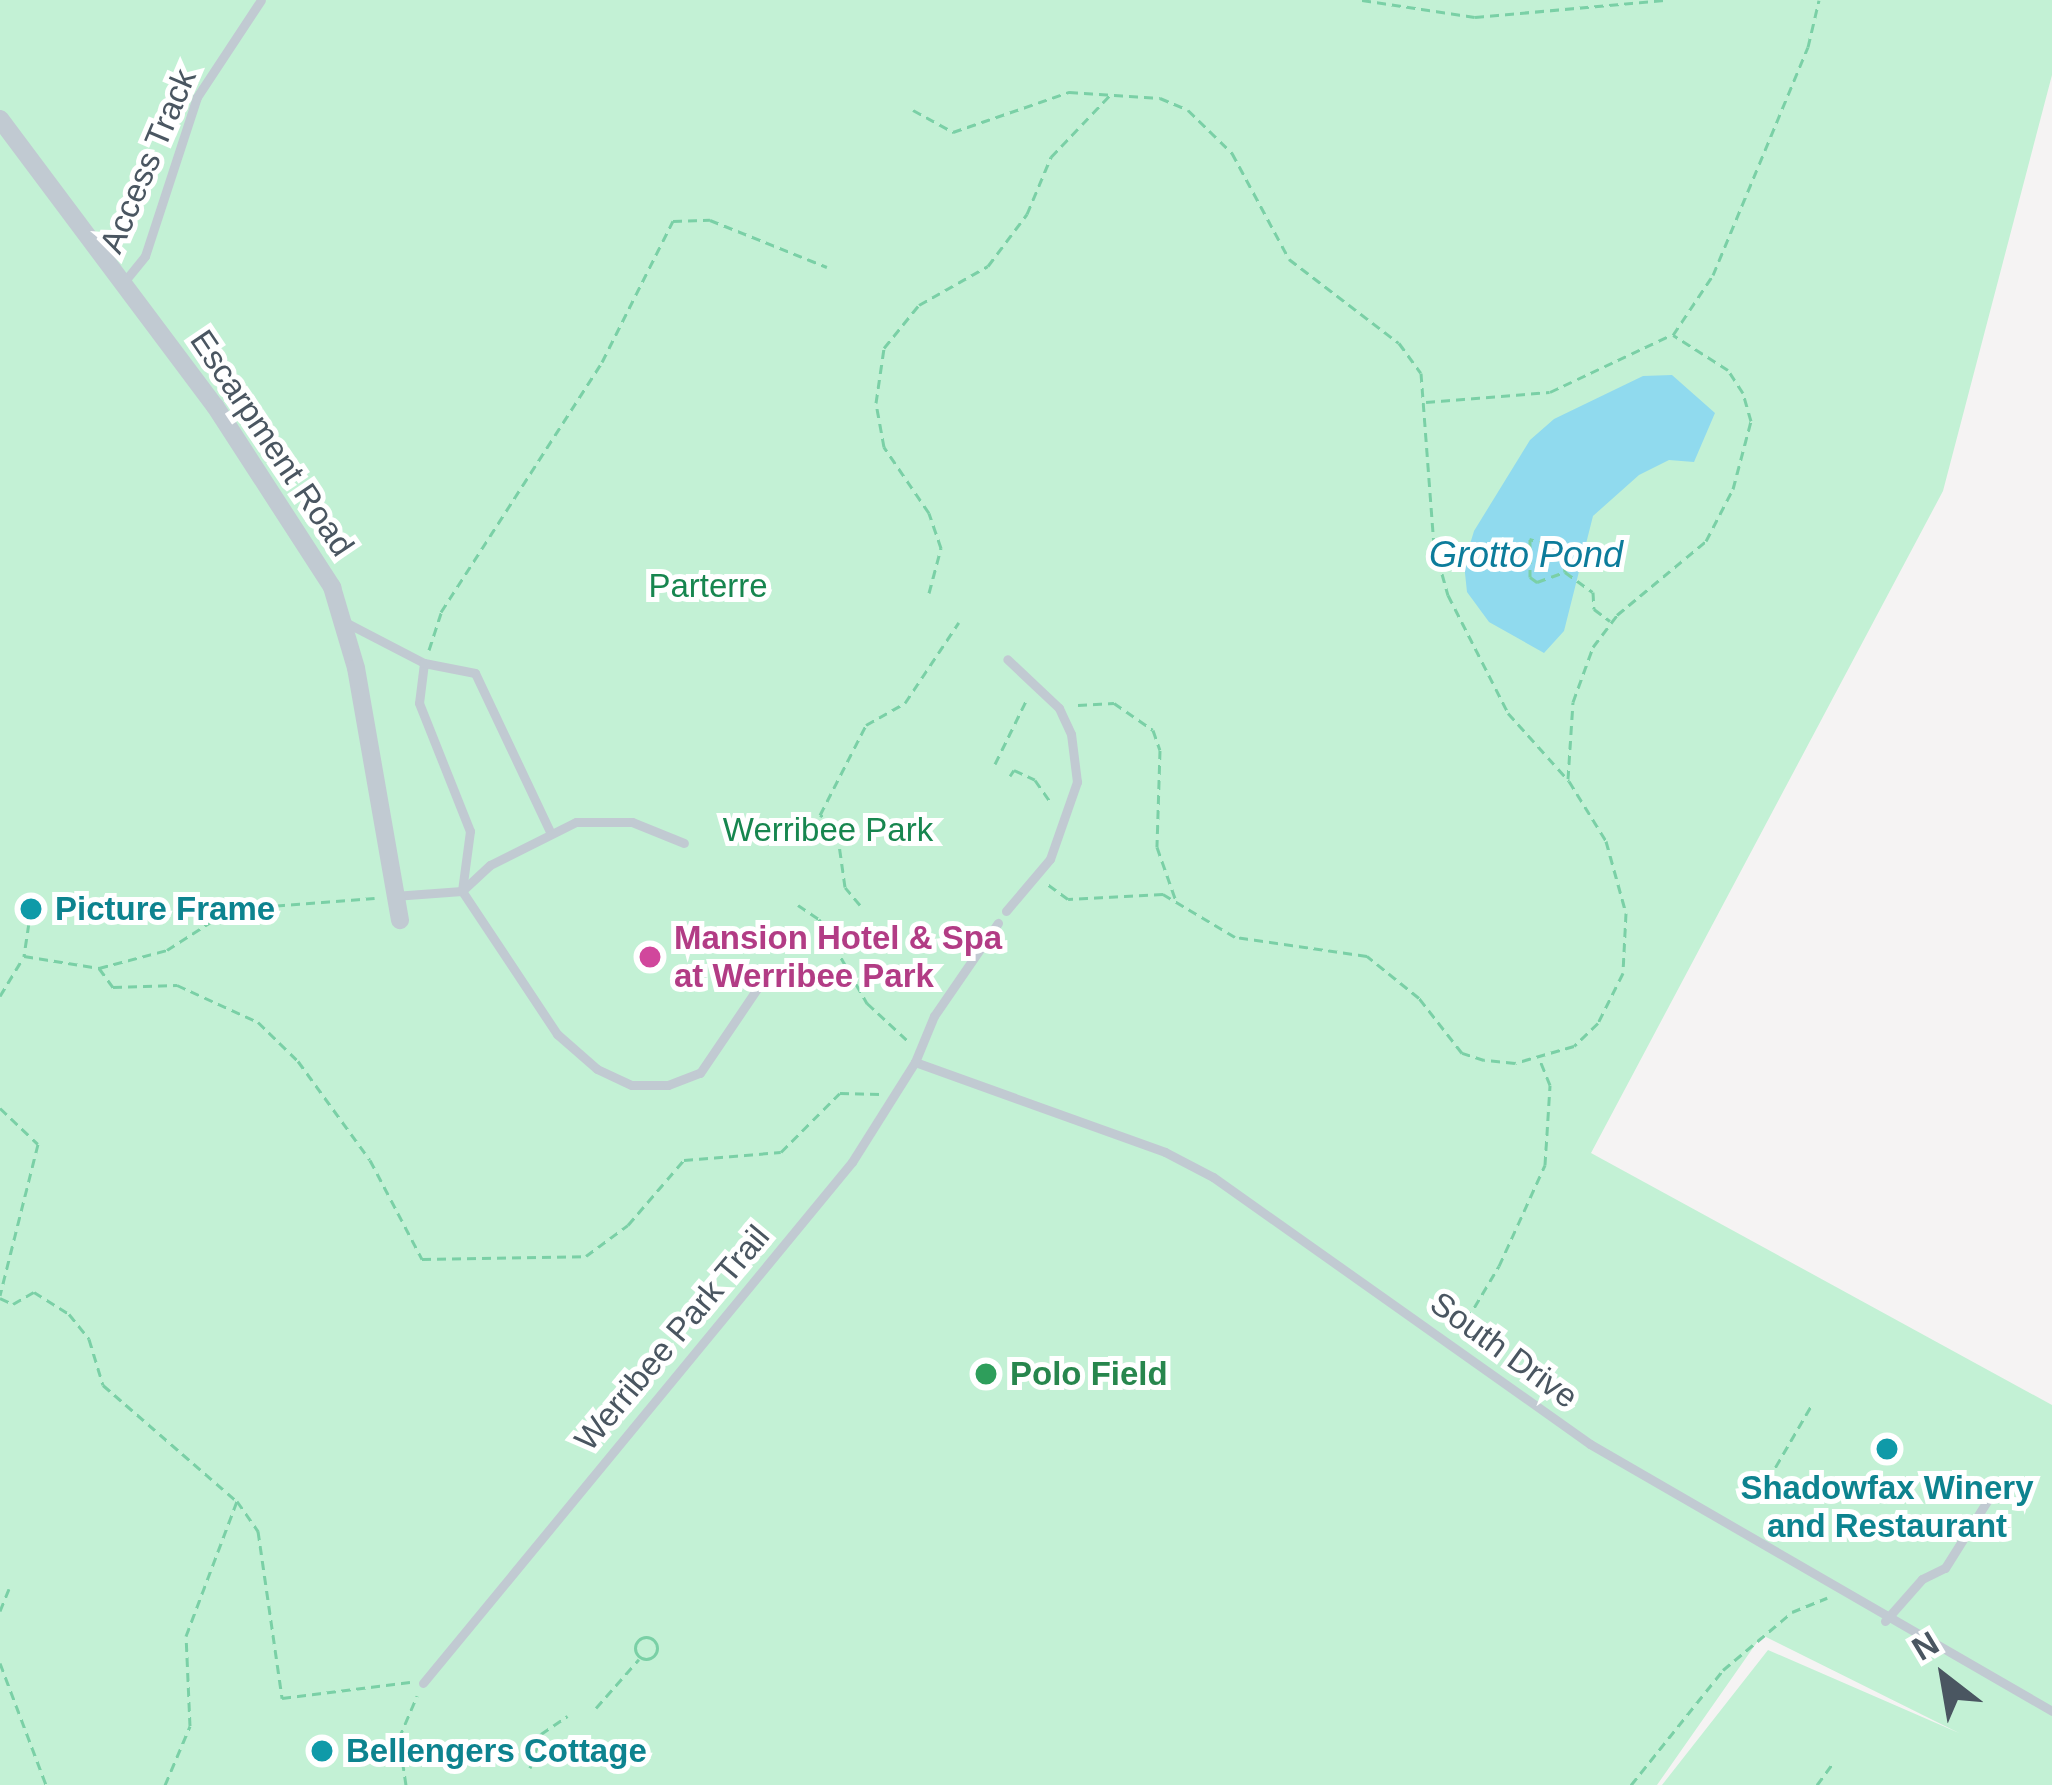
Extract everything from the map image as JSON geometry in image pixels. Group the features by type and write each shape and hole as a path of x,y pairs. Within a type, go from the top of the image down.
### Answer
{"street":[{"name":"Escarpment Road","path":"0,119 124,282 304,536 343,621 400,920"}],"lane":[{"name":"Access Track","path":"124,282 145,256 197,97 261,0"},
{"path":"343,621 424,663 475,673 550,832"},
{"path":"1006,911 1042,872 1060,837 1077,782 1072,734 1036,685 1007,659"},
{"path":"424,663 419,703 470,830 462,891 556,1034 597,1069 632,1085 668,1085 700,1073 758,986"},
{"path":"394,896 462,891 550,832 600,819 684,843"},
{"name":"Werribee Park Trail","path":"423,1683 852,1162 998,922"},
{"name":"South Drive","path":"915,1062 1166,1152 1213,1177 1589,1444 1885,1621 2052,1711"},
{"path":"1885,1621 1922,1579 1945,1568 1994,1490"}],"path":[{"path":"1362,0 1475,17 1664,0"},
{"path":"1426,402 1550,392 1673,335 1713,275 1808,47 1819,0"},
{"path":"929,593 941,548 929,513 884,447 876,403 884,348 919,304 988,266 1027,214 1051,157 1112,93"},
{"path":"913,110 953,132 1058,94 1160,98 1210,129 1246,177 1276,244 1399,343 1421,373 1434,545 1448,595 1508,713 1569,781 1621,878 1627,944 1623,973 1598,1022 1574,1046 1516,1063 1462,1052 1419,998 1367,956 1235,937 1177,902 1141,890 1068,899 1048,888 1042,872"},
{"path":"424,663 441,611 602,362 673,221 710,220 827,267"},
{"path":"1569,781 1566,748 1582,667 1611,622 1706,541 1733,489 1750,421 1728,370 1673,335"},
{"path":"1565,572 1562,549 1530,539 1530,577 1565,572 1593,592 1594,609 1611,622"},
{"path":"860,905 845,887 836,823 820,815 841,765 871,719 905,703 959,622"},
{"path":"995,764 1036,685"},
{"path":"1065,707 1114,703 1153,730 1160,750 1157,847 1177,902"},
{"path":"1010,776 1014,770 1042,787 1060,837"},
{"path":"24,956 99,968 167,950 244,906 394,896"},
{"path":"798,905 819,919 867,1003 919,1049"},
{"path":"0,996 24,956 31,909"},
{"path":"99,968 113,987 177,985 258,1022 298,1061 370,1160 422,1259 586,1256 628,1226 684,1160 781,1152 840,1093 893,1096"},
{"path":"1449,1346 1499,1266 1545,1165 1550,1084 1539,1059"},
{"path":"0,1108 38,1144 0,1297 13,1304 34,1292 69,1314 89,1339 103,1384 237,1501 258,1532 282,1699 385,1680 423,1683 399,1738 406,1785"},
{"path":"1768,1480 1811,1406"},
{"path":"165,1785 190,1726 186,1636 237,1501"},
{"path":"0,1611 9,1589"},
{"path":"1630,1785 1723,1670 1792,1612 1839,1592"},
{"path":"596,1708 640,1657"},
{"path":"0,1663 46,1785"},
{"path":"530,1768 541,1734 568,1715"},
{"path":"1817,1785 1834,1762"}],"green space":[{"name":"Werribee Park","path":"0,0 2052,0 2052,75 1943,491 1591,1153 2052,1405 2052,1785 1662,1785 1768,1650 1959,1733 1762,1635 1657,1785 0,1785"}],"water":[{"name":"Grotto Pond","path":"1672,375 1715,413 1694,462 1669,460 1639,475 1593,516 1564,631 1544,653 1489,622 1467,592 1464,564 1474,531 1530,440 1554,419 1643,376"}],"place":[{"name":"Picture Frame","path":"31,909"},
{"name":"Mansion Hotel & Spa at Werribee Park","path":"650,957"},
{"name":"Polo Field","path":"986,1374"},
{"name":"Shadowfax Winery and Restaurant","path":"1887,1449"},
{"name":"Bellengers Cottage","path":"322,1751"}],"park label":[{"name":"Parterre","path":"708,586"}]}
